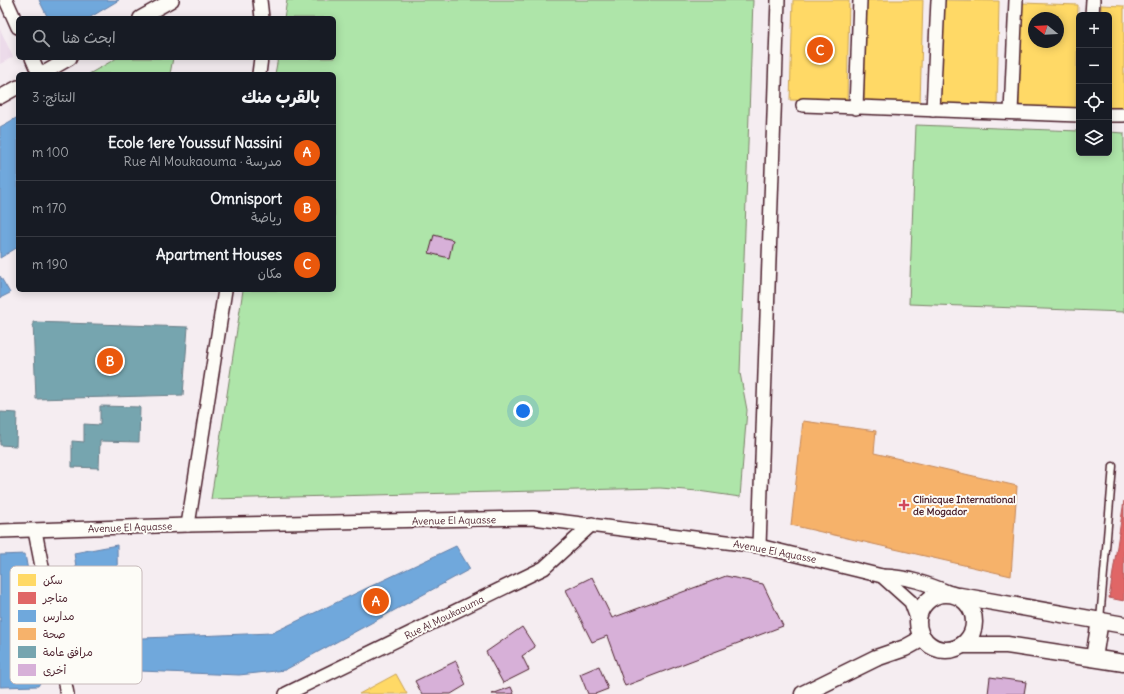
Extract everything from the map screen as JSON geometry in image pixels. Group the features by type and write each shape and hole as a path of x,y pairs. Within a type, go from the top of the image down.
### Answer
{"street":[{"path":"6,0 16,22"},
{"path":"144,16 172,0"},
{"path":"260,0 262,16"},
{"path":"759,546 778,0"},
{"path":"856,108 860,0"},
{"path":"933,110 938,0"},
{"path":"1011,112 1016,0"},
{"path":"1092,12 1093,0"},
{"path":"33,60 39,72"},
{"path":"44,72 66,60"},
{"path":"259,72 261,60"},
{"path":"0,97 16,88"},
{"path":"803,105 856,108 1076,114"},
{"path":"1112,115 1124,115"},
{"path":"188,525 225,292"},
{"name":"Avenue El Aquasse","path":"0,531 188,525 533,518 592,524 759,546 882,576"},
{"name":"Rue Al Moukaouma","path":"286,694 544,568 592,524"},
{"path":"35,531 42,566"},
{"path":"882,576 910,578 924,582 955,595 967,602 972,610 975,620 974,630 963,645"},
{"path":"882,576 911,602 918,621"},
{"path":"1124,625 955,595 940,594 931,597 924,603 919,612 918,621 919,630 923,638 937,649 946,650 963,645 1007,645 1124,664"},
{"path":"1094,658 1100,620"},
{"path":"804,694 876,658 905,648 923,638"},
{"path":"65,684 67,694"}],"lane":[{"path":"1100,620 1113,466"}],"shaded area":[{"path":"0,29 13,57 0,64"}],"green space":[{"path":"287,0 753,0 740,373 747,410 740,497 698,491 660,488 211,499 243,292 336,292 336,72 275,72 278,60 336,60 336,16 284,16"},
{"path":"114,60 173,60 170,72 92,72"},
{"path":"916,125 1076,131 1076,156 1112,156 1112,132 1124,133 1124,312 909,304"}],"building: سكن":[{"path":"793,0 849,0 847,101 790,100"},
{"path":"866,0 923,0 920,104 864,102"},
{"path":"943,0 999,1 997,106 940,105"},
{"path":"1022,3 1078,5 1078,12 1076,12 1076,109 1019,108"},
{"path":"1101,5 1124,6 1124,111 1112,110 1112,12 1101,12"},
{"path":"396,674 407,694 359,694"}],"building: متاجر":[{"path":"1124,501 1124,601 1109,598"}],"building: مدارس":[{"path":"39,0 119,0 92,16 47,16"},
{"path":"16,118 16,248 0,258 0,127"},
{"path":"0,276 10,293 0,298"},
{"path":"117,545 117,566 76,566 74,553"},
{"path":"456,546 470,569 285,670 239,675 142,671 142,638 272,633"},
{"path":"25,554 27,566 10,566 10,684 39,684 38,686 0,687 0,555"}],"building: صحة":[{"name":"Clinicque International de Mogador","path":"803,421 876,431 874,453 1017,486 1011,576 791,525"}],"building: مرافق عامة":[{"path":"33,322 188,327 183,395 36,399"},
{"path":"100,406 140,407 139,442 100,441 99,468 72,467 72,441 84,442 84,424 100,425"},
{"path":"0,412 17,413 16,446 0,445"}],"building: أخرى":[{"path":"434,235 453,240 449,258 429,253"},
{"path":"726,576 763,584 783,626 625,686 607,636 592,642 566,590 592,577 612,618"},
{"path":"522,627 535,647 522,656 529,670 503,683 486,652"},
{"path":"456,661 466,685 451,694 422,694 415,681"},
{"path":"599,666 608,689 595,694 588,694 580,674"},
{"path":"990,677 1026,682 1024,694 988,694"},
{"path":"511,687 514,694 492,694"}],"place":[{"name":"Apartment Houses","path":"820,50"},
{"name":"Omnisport","path":"110,361"},
{"name":"Clinicque International de Mogador","path":"904,505"},
{"name":"Ecole 1ere Youssuf Nassini","path":"376,601"}]}
